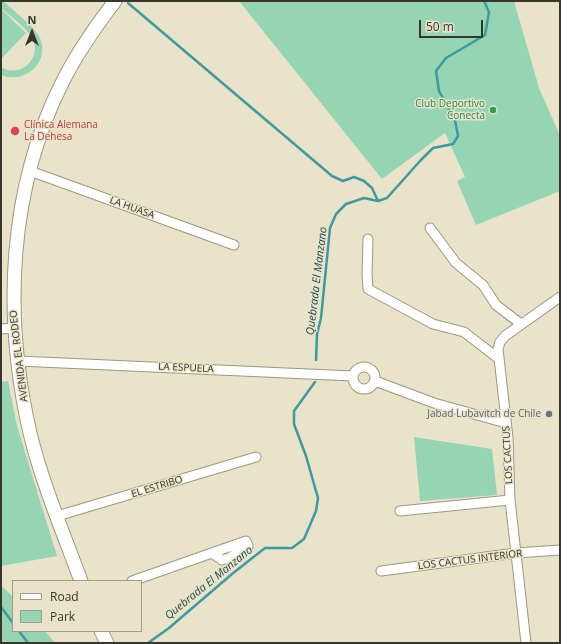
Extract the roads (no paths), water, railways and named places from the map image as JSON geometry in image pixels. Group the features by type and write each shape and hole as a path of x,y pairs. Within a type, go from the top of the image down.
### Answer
{"street":[{"name":"AVENIDA EL RODEO","path":"81,580 57,516 30,432 18,361 15,328 13,301 16,245 23,200 30,171 44,127 62,82 88,39 115,1"},
{"name":"LA HUASA","path":"30,171 234,245"},
{"path":"430,228 456,263 483,285 496,306 521,324"},
{"path":"368,239 366,275 368,289 434,324 464,332 499,359"},
{"name":"LOS CACTUS","path":"526,643 510,500 506,423 498,349 500,342 505,336 560,296"},
{"path":"1,329 15,328"},
{"name":"LA ESPUELA","path":"18,361 353,376"},
{"path":"368,367 374,372 374,381 369,388 361,388 355,384 353,376 357,370 368,367"},
{"path":"374,381 434,403 506,423"},
{"name":"EL ESTRIBO","path":"57,516 256,457"},
{"path":"400,511 510,500"},
{"name":"LOS CACTUS INTERIOR","path":"381,571 516,553 560,550"},
{"path":"135,580 212,553"},
{"path":"102,632 107,643"}],"waterway":[{"name":"Quebrada El Manzano","path":"316,360 317,334 321,318 330,228 336,214 346,204 364,198 378,201 387,198 433,148 453,144 458,136 455,120 439,91 436,71 446,58 485,35 489,12 484,1"},
{"path":"128,3 332,176 343,181 354,177 364,181 372,188 378,201"},
{"name":"Quebrada El Manzano","path":"148,643 169,628 265,548 292,548 304,539 316,511 318,498 306,456 294,424 294,411 315,382"},
{"path":"1,607 12,622"},
{"path":"20,632 28,643"}],"place":[{"name":"Club Deportivo Conecta","path":"493,110"},
{"name":"Clínica Alemana La Dehesa","path":"15,131"},
{"name":"Jabad Lubavitch de Chile","path":"549,414"}]}
